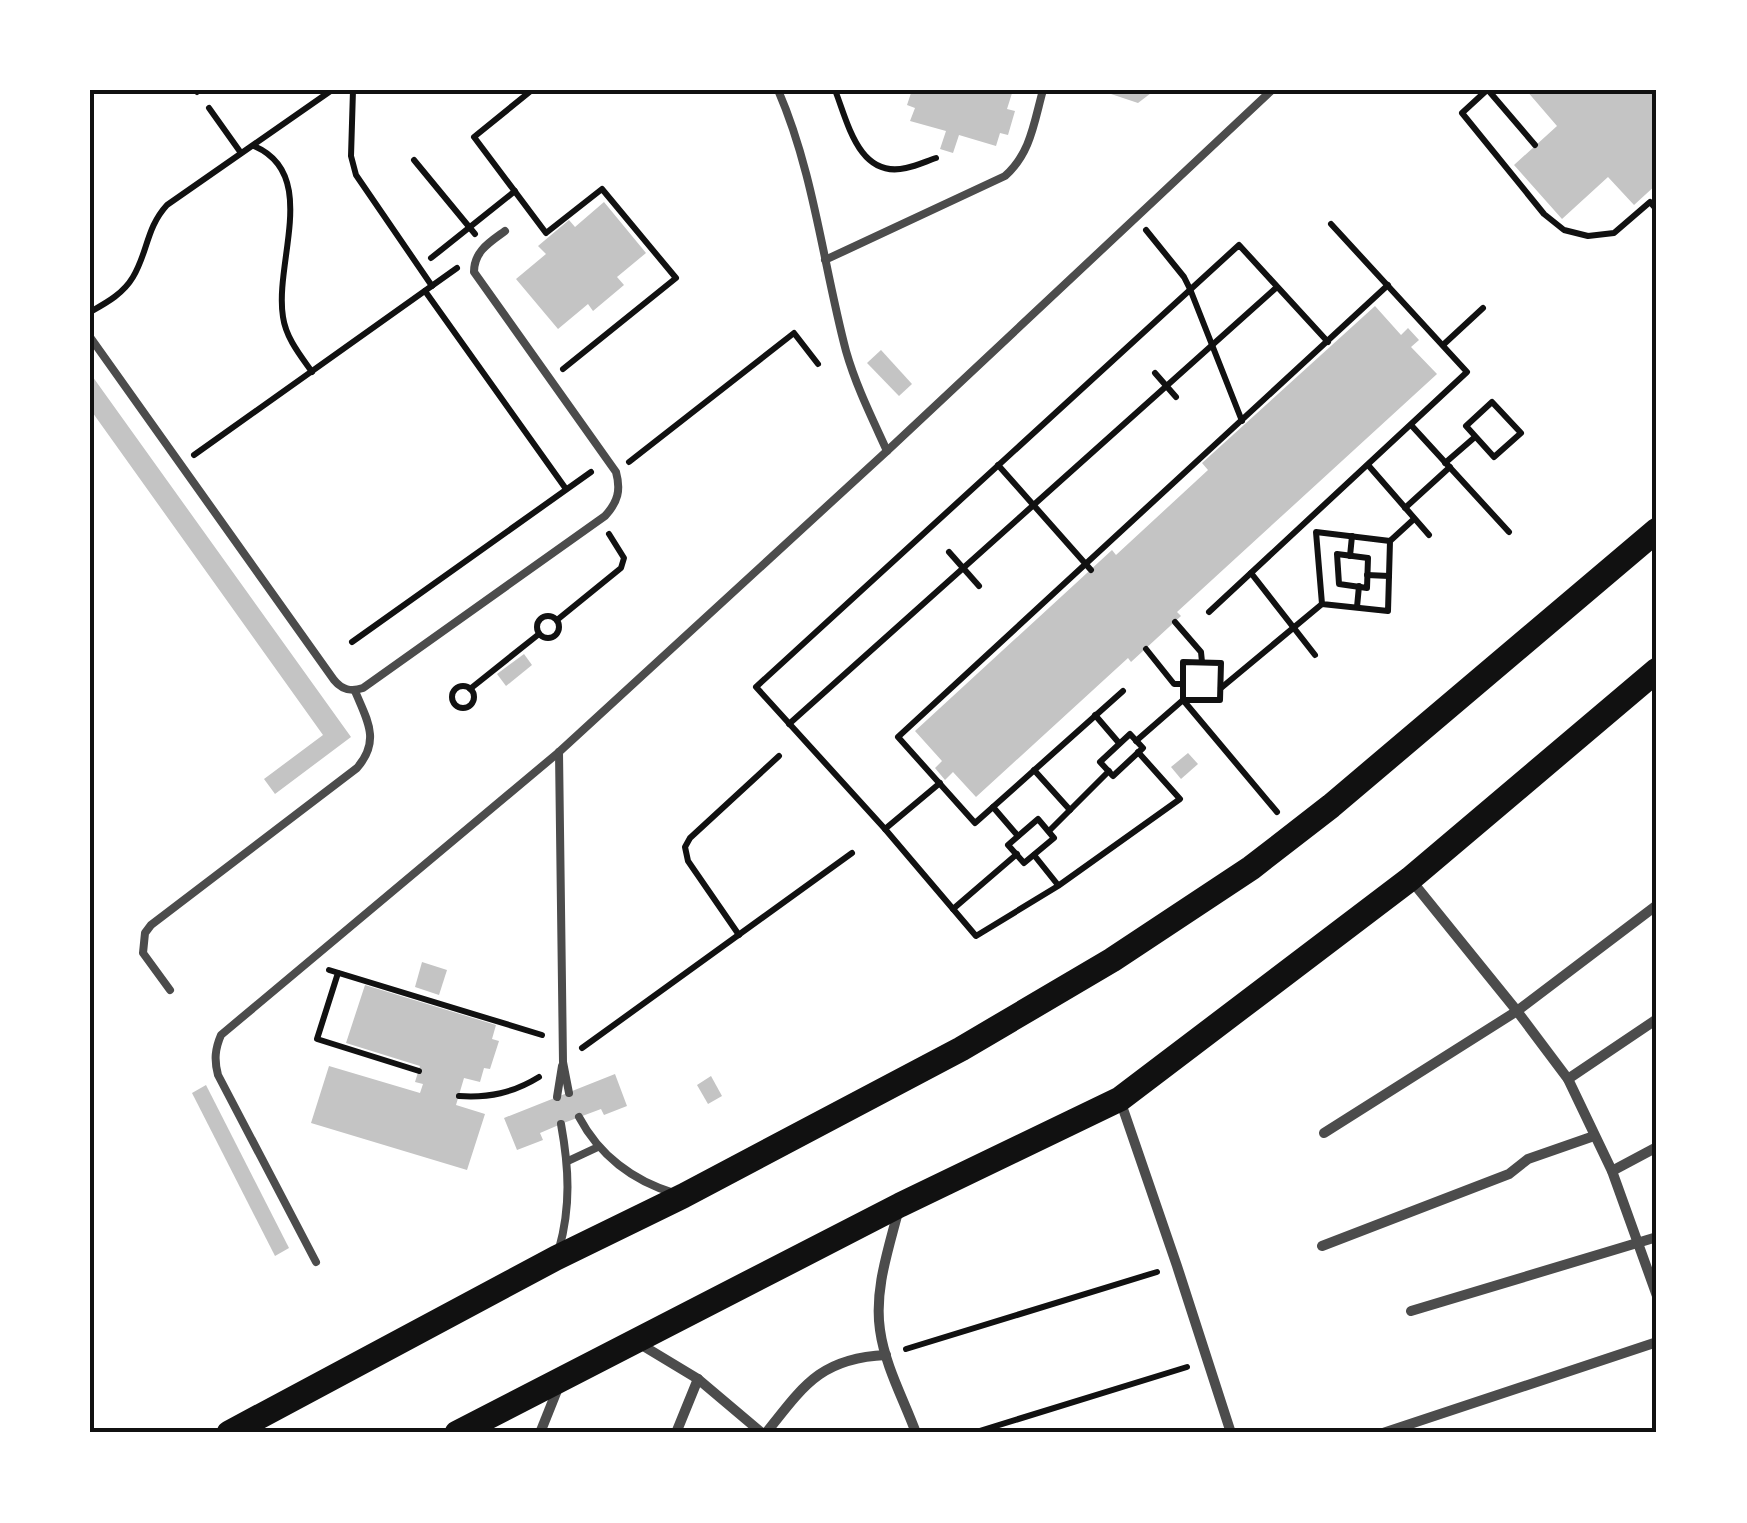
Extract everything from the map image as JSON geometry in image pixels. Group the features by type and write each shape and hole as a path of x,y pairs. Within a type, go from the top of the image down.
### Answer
{"main road":[{"path":"229,1433 254,1426 556,1258 683,1196 961,1048 1112,960 1251,868 1295,834 1657,530"},
{"path":"458,1433 900,1205 1120,1099 1410,879 1657,670"}],"street":[{"path":"1410,879 1568,1079 1612,1171 1657,1296"},
{"path":"1324,1132 1517,1010 1657,905"},
{"path":"1568,1079 1657,1019"},
{"path":"1120,1099 1231,1433"},
{"path":"1322,1246 1500,1177 1535,1156 1594,1136"},
{"path":"1612,1171 1657,1147"},
{"path":"900,1205 878,1303 886,1356 916,1433"},
{"path":"1411,1311 1657,1237"},
{"path":"635,1341 698,1379 764,1433 798,1391 816,1376 861,1356 886,1356"},
{"path":"1383,1433 1657,1342"},
{"path":"540,1433 562,1378"},
{"path":"676,1433 698,1379"}],"lane":[{"path":"778,90 798,144 846,352 887,451"},
{"path":"825,260 1005,176 1025,152 1043,90"},
{"path":"316,1262 218,1075 214,1062 221,1034 559,752 1272,90"},
{"path":"90,336 334,680 355,691 599,520 613,508 618,496 616,472 474,272 474,263 485,246 505,230"},
{"path":"170,990 142,953 145,933 357,768 369,751 371,730 355,691"},
{"path":"559,752 562,1041 569,1092"},
{"path":"557,1098 563,1062"},
{"path":"579,1118 598,1147 628,1173 683,1196"},
{"path":"556,1258 567,1210 568,1160 561,1124"},
{"path":"568,1160 598,1147"}],"path":[{"path":"90,312 112,300 133,278 153,223 167,205 332,90"},
{"path":"352,90 351,147 356,175 566,489"},
{"path":"532,90 474,136 546,233 602,188 676,278 550,379"},
{"path":"835,90 856,144 871,162 894,170 936,158"},
{"path":"1535,145 1488,90 1462,113 1553,223 1576,234 1602,236 1614,233 1650,202 1657,210"},
{"path":"208,108 241,153"},
{"path":"252,145 271,155 288,181 282,312 289,336 312,372"},
{"path":"414,160 485,246"},
{"path":"432,258 515,191"},
{"path":"1135,218 1184,277 1242,421"},
{"path":"1209,612 1467,372 1331,224"},
{"path":"1138,752 1180,799 1058,886 976,936 756,686 1239,245 1328,342"},
{"path":"181,465 458,268 474,263"},
{"path":"1122,691 975,822 898,737 1088,568 1388,285"},
{"path":"789,724 1277,287"},
{"path":"1443,346 1484,308"},
{"path":"616,472 794,333 818,364"},
{"path":"1155,372 1176,397"},
{"path":"1492,402 1520,433 1494,457 1476,436 1466,426 1492,402"},
{"path":"1411,425 1508,532"},
{"path":"1405,508 1476,436"},
{"path":"1368,464 1429,535"},
{"path":"998,466 1088,568"},
{"path":"352,642 588,474"},
{"path":"1221,688 1322,604 1388,611 1390,541 1414,519"},
{"path":"557,620 624,564 622,553 599,520"},
{"path":"1308,521 1316,532 1322,604"},
{"path":"1316,532 1390,541"},
{"path":"1350,556 1352,536"},
{"path":"950,552 979,586"},
{"path":"1337,554 1350,556 1368,558 1367,588 1339,584 1337,554"},
{"path":"1318,568 1338,569"},
{"path":"1251,573 1315,655"},
{"path":"1367,575 1389,576"},
{"path":"1357,608 1359,586"},
{"path":"552,616 557,620 560,626 555,636 550,639 539,634 537,623 541,618 552,616"},
{"path":"1174,622 1201,652 1202,662"},
{"path":"470,689 539,634"},
{"path":"1146,649 1174,684 1183,684"},
{"path":"1136,740 1183,700 1220,700 1222,662 1183,662 1183,700 1295,834"},
{"path":"1095,715 1120,743"},
{"path":"1130,734 1136,740 1142,748 1113,776 1100,762 1130,734"},
{"path":"739,935 688,862 685,847 779,756"},
{"path":"1034,770 1070,810"},
{"path":"1049,831 1109,772"},
{"path":"885,829 940,783"},
{"path":"993,806 1018,836"},
{"path":"1038,819 1049,831 1054,838 1024,863 1008,845 1038,819"},
{"path":"459,1096 490,1096 521,1088 563,1062 852,853"},
{"path":"953,909 1017,854"},
{"path":"1034,854 1058,886"},
{"path":"307,963 562,1041"},
{"path":"338,973 317,1040 419,1070"},
{"path":"886,1356 1178,1266"},
{"path":"973,1433 1208,1361"}],"building":[{"path":"912,90 1013,90 1007,109 1015,111 1008,135 1000,133 996,146 959,135 953,153 940,149 946,131 910,121 915,108 907,105"},
{"path":"1099,90 1155,90 1138,103"},
{"path":"1526,90 1657,90 1657,184 1634,205 1608,177 1562,219 1514,165 1557,126"},
{"path":"604,202 646,253 617,277 624,285 593,311 588,304 558,329 516,279 546,254 538,246 569,220 575,227"},
{"path":"1375,306 1401,335 1408,328 1419,340 1411,347 1437,374 1177,612 1181,616 1131,662 1128,658 976,797 953,772 945,780 935,768 942,761 915,731 1112,550 1116,555 1208,470 1202,463"},
{"path":"881,350 912,384 899,396 867,363"},
{"path":"90,373 351,737 275,794 264,779 323,735 90,409"},
{"path":"524,654 532,665 506,686 497,674"},
{"path":"1188,753 1198,764 1181,779 1171,767"},
{"path":"422,962 447,970 439,995 415,987"},
{"path":"365,985 496,1025 492,1039 499,1041 490,1069 484,1068 480,1082 464,1078 456,1105 485,1114 467,1170 311,1123 329,1066 420,1093 423,1084 415,1082 420,1066 346,1043"},
{"path":"615,1074 627,1106 604,1115 601,1109 561,1124 540,1133 543,1140 517,1150 504,1118"},
{"path":"711,1076 722,1096 708,1104 697,1085"},
{"path":"206,1085 289,1248 275,1256 192,1093"}]}
